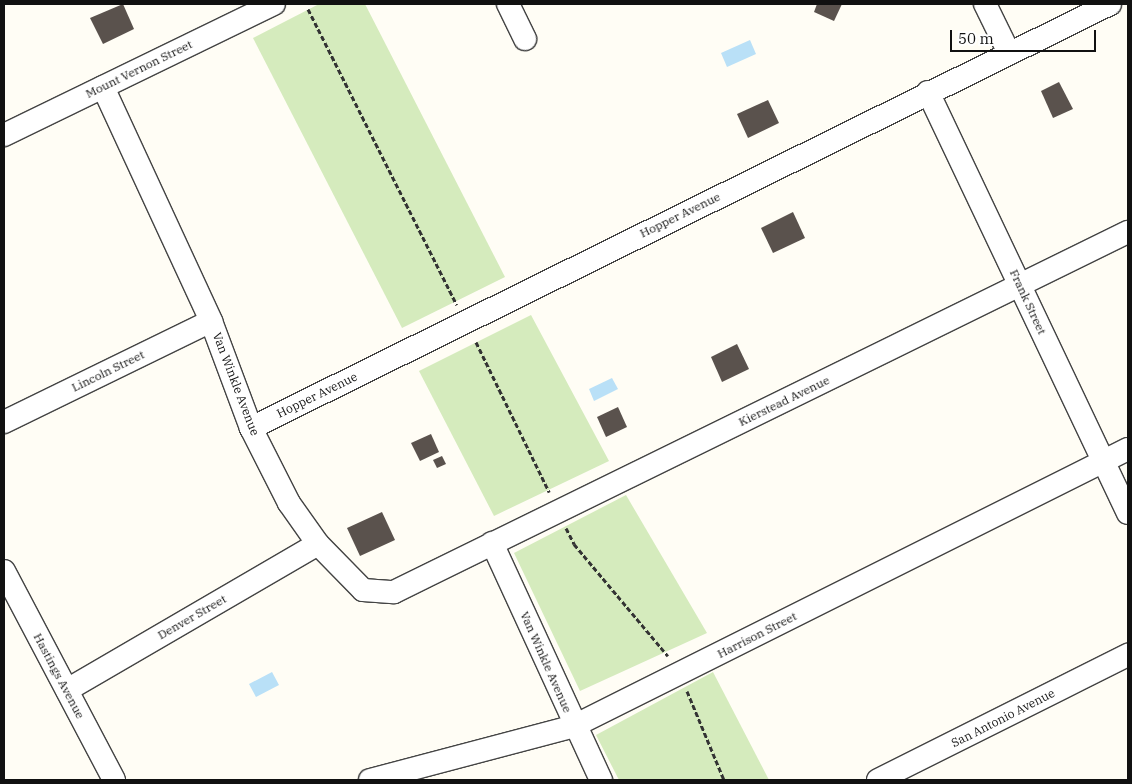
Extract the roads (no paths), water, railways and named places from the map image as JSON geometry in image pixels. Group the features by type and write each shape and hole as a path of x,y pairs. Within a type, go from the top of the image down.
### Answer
{"street":[{"name":"Mount Vernon Street","path":"4,135 274,4"},
{"path":"508,4 526,39"},
{"path":"986,4 1009,53"},
{"name":"Hopper Avenue","path":"251,428 928,92 1110,4"},
{"name":"Van Winkle Avenue","path":"103,87 211,321 251,428 289,503 318,544 362,590 394,592 439,570"},
{"name":"Frank Street","path":"928,92 1128,513"},
{"name":"Kierstead Avenue","path":"439,570 1128,232"},
{"name":"Lincoln Street","path":"4,422 211,321"},
{"name":"Harrison Street","path":"370,780 574,726 1128,448"},
{"name":"Van Winkle Avenue","path":"492,543 574,726 602,780"},
{"name":"Denver Street","path":"67,690 318,544"},
{"name":"Hastings Avenue","path":"4,571 114,780"},
{"name":"San Antonio Avenue","path":"878,780 1128,655"}],"water":[{"path":"750,40 756,54 727,67 721,53"},
{"path":"612,378 618,389 594,401 589,389"},
{"path":"272,672 279,685 256,697 249,684"}]}
